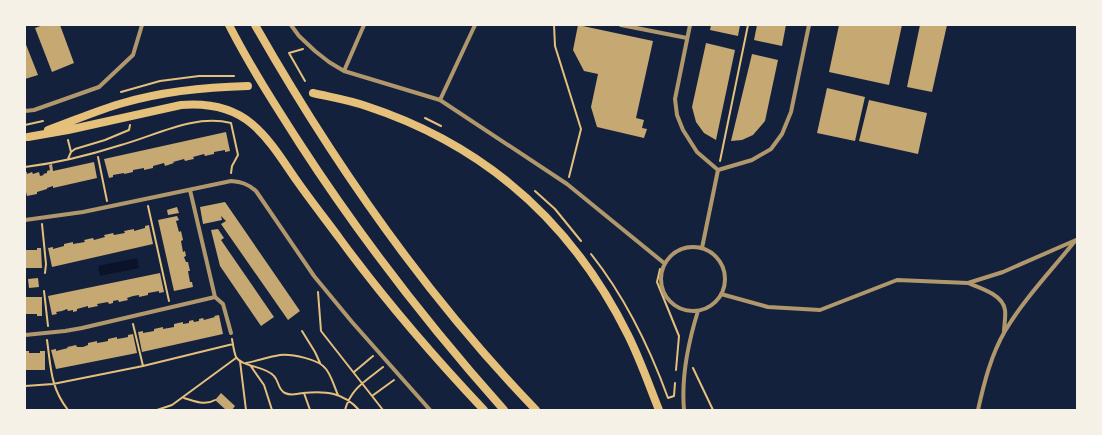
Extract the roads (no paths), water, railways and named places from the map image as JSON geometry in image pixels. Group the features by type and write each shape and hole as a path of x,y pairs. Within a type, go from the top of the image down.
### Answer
{"main road":[{"path":"229,25 244,54 280,113 356,226 398,283 449,346 504,410"},
{"path":"255,25 300,102 335,157 410,264 507,380 536,410"},
{"path":"248,86 211,87 184,90 124,102 28,136 68,130 181,105 212,105 226,109 240,116 252,124 271,144 356,260 415,333 484,410"},
{"path":"313,93 365,105 432,133 460,148 485,165 534,204 561,232 580,256 607,297 628,335 659,410"}],"street":[{"path":"25,111 34,110 99,87 133,55 142,25"},
{"path":"290,25 311,47 329,62 344,71 440,100 567,184 664,263"},
{"path":"344,71 364,25"},
{"path":"440,100 476,25"},
{"path":"621,25 687,38"},
{"path":"690,25 675,99 677,115 683,130 697,152 718,170"},
{"path":"718,170 752,160 771,149 782,134 791,112 809,25"},
{"path":"702,248 718,170"},
{"path":"25,220 109,207 231,181 244,183 251,186 317,279 378,352 430,410"},
{"path":"190,190 215,297 223,304 231,333"},
{"path":"721,294 768,307 820,310 897,280 968,283 1003,272 1076,240"},
{"path":"978,410 984,380 1004,333 1017,312 1076,240"},
{"path":"691,246 702,248 714,255 722,266 725,276 724,285 721,294 711,305 698,311 687,310 678,307 670,301 664,293 661,283 661,273 664,263 671,255 680,249 691,246"},
{"path":"968,283 991,293 999,299 1005,309 1004,333"},
{"path":"25,335 65,331 215,297"},
{"path":"684,410 686,353 698,311"}],"water":[{"path":"137,258 139,268 100,276 98,266"}]}
